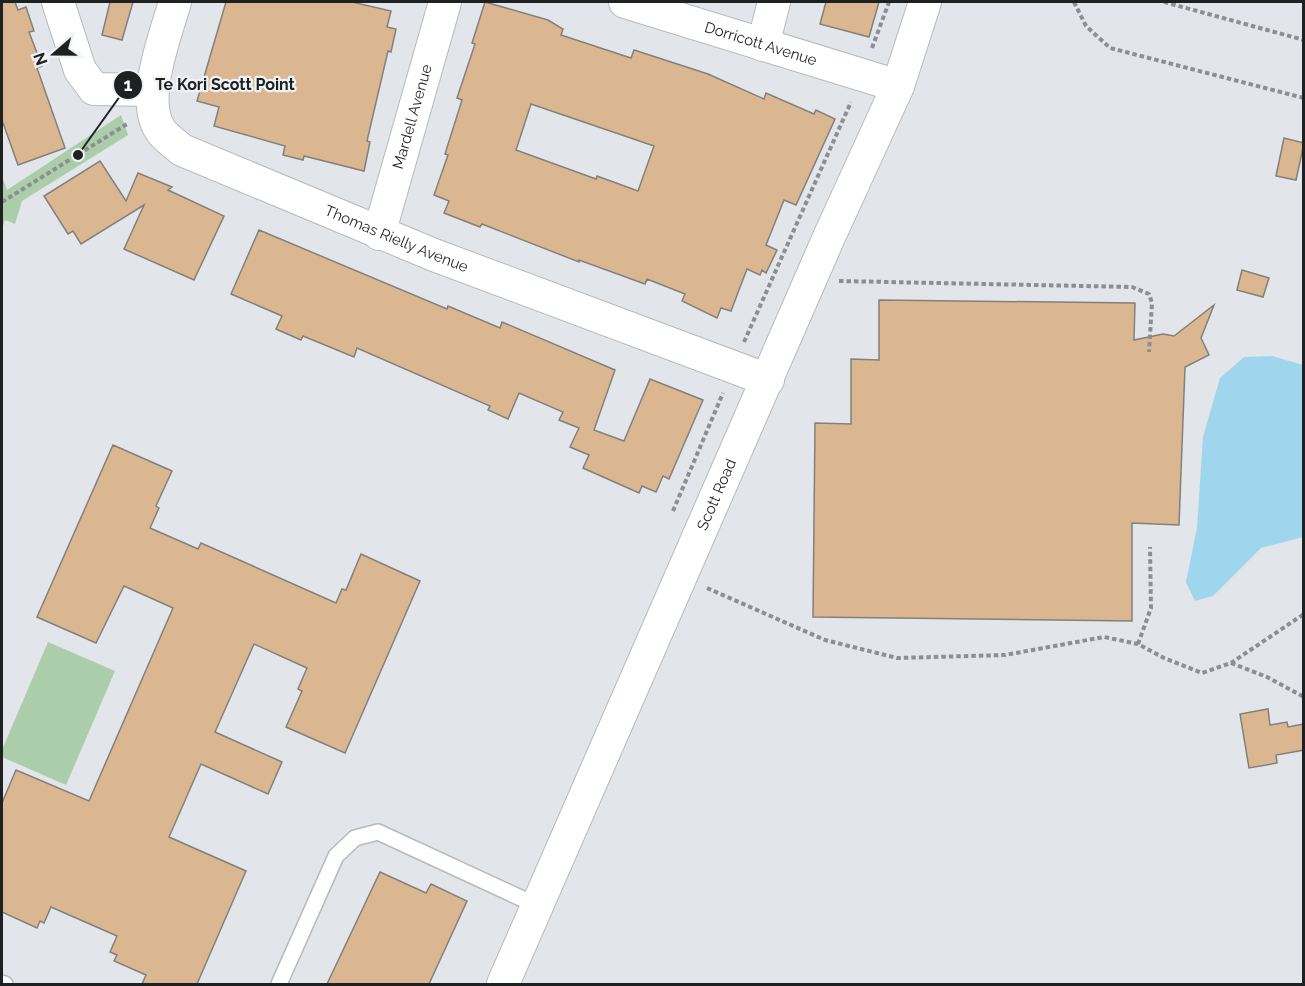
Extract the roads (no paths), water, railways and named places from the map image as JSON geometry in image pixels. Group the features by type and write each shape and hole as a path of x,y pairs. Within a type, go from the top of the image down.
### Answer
{"street":[{"path":"57,2 80,70 94,88 152,90"},
{"name":"Thomas Rielly Avenue","path":"174,2 152,90 154,113 160,131 182,150 379,234 768,380"},
{"name":"Mardell Avenue","path":"379,234 445,2"},
{"name":"Dorricott Avenue","path":"625,2 898,86"},
{"path":"763,45 774,2"},
{"name":"Scott Road","path":"503,984 768,380 812,274 898,86 925,2"}],"lane":[{"path":"279,984 336,856 355,838 378,832 538,906"}],"water":[{"path":"1272,356 1303,365 1303,537 1261,548 1213,596 1195,601 1186,582 1197,528 1203,437 1220,378 1244,357"}],"place":[{"name":"Te Kori Scott Point","path":"78,155"}]}
